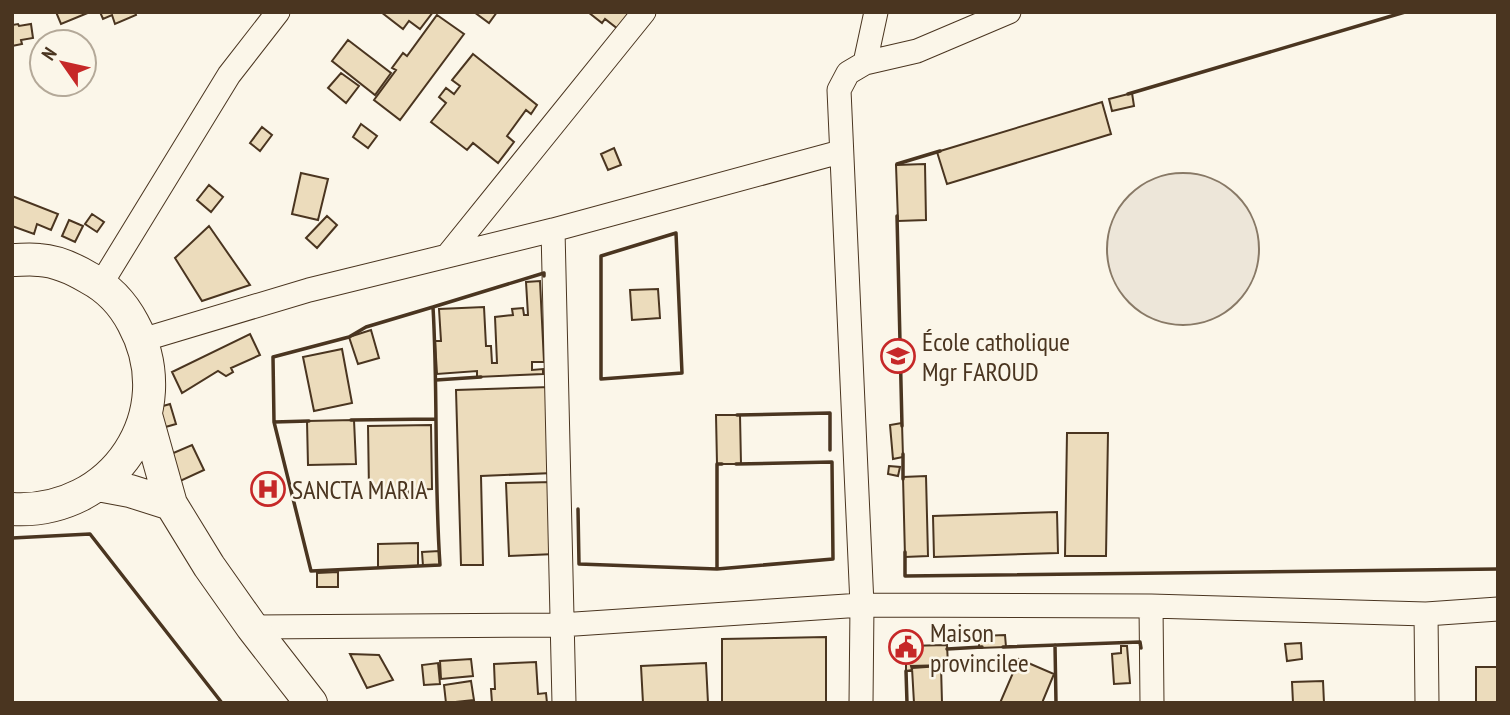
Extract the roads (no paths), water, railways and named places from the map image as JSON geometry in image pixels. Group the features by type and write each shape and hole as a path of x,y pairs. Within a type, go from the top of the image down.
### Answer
{"street":[{"path":"101,284 229,75 278,12"},
{"path":"447,256 644,12"},
{"path":"865,63 876,12"},
{"path":"861,703 862,605 839,90 848,73 865,63 917,51 1009,12"},
{"path":"142,340 309,290 553,230 841,152"},
{"path":"553,230 564,703"},
{"path":"12,260 41,260 72,268 101,284 125,309 142,340 149,377 146,415 139,436 128,455 98,485 68,502 34,510 12,509"},
{"path":"146,415 171,503 209,566 311,703"},
{"path":"98,485 171,503"},
{"path":"252,627 561,625 862,605 1151,606 1426,614 1498,609"},
{"path":"1151,606 1152,703"},
{"path":"1426,614 1427,703"}],"place":[{"name":"École catholique Mgr FAROUD","path":"898,356"},
{"name":"SANCTA MARIA","path":"268,489"},
{"name":"Maison provincilee","path":"906,647"}]}
